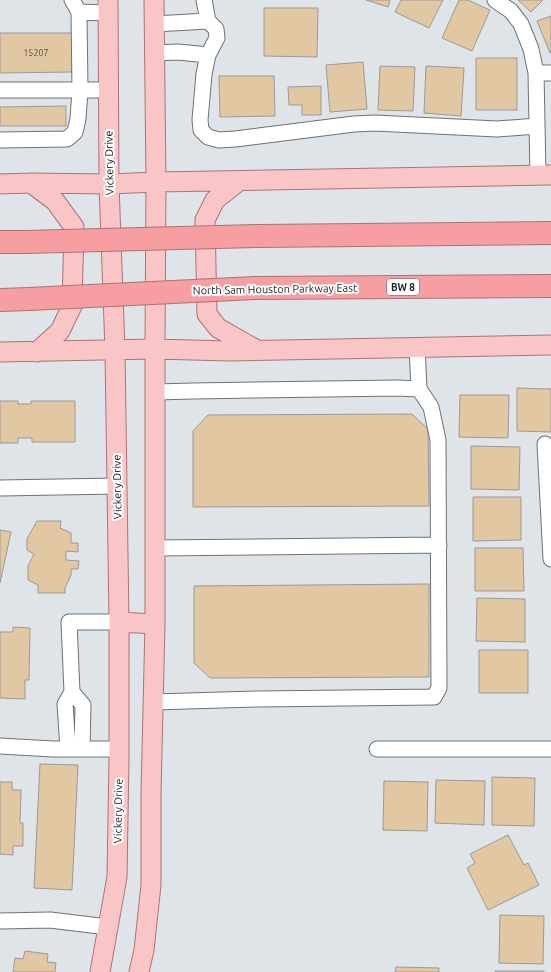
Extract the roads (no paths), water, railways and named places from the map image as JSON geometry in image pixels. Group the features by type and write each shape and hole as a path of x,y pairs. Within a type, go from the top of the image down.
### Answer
{"highway":[{"path":"0,242 258,236 551,233"},
{"name":"North Sam Houston Parkway East","path":"0,300 29,300 255,288 551,286"}],"main road":[{"path":"139,972 144,950 151,885 151,794 155,624 156,182 154,0"},
{"name":"Vickery Drive","path":"100,972 117,877 119,749 117,486 108,184 108,6"},
{"path":"0,184 108,184 544,175"},
{"path":"239,181 214,200 205,220 207,314 218,328 257,350"},
{"path":"31,183 55,201 74,227 72,306 60,331 37,352"},
{"path":"0,352 155,349 229,351 551,345"},
{"path":"119,622 155,624"}],"lane":[{"path":"495,0 511,11 521,24 531,49 536,73 537,126 544,175"},
{"path":"204,1 208,21 216,29 217,38 208,55 204,74 200,120 201,130 208,137 219,140 235,139 354,124 497,129 537,126"},
{"path":"0,140 67,139 75,132 78,119 80,90 76,6 108,6"},
{"path":"154,24 208,21"},
{"path":"155,53 178,52 208,55"},
{"path":"536,73 551,73"},
{"path":"0,90 108,90"},
{"path":"153,702 434,697 439,688 438,440 431,408 419,389 417,347"},
{"path":"155,392 398,388 419,389"},
{"path":"545,444 551,559"},
{"path":"0,488 117,486"},
{"path":"155,548 439,545"},
{"path":"75,749 83,705 72,692 68,622 119,622"},
{"path":"0,746 53,749 119,749"},
{"path":"377,749 551,749"},
{"path":"0,921 50,920 108,927"}]}
